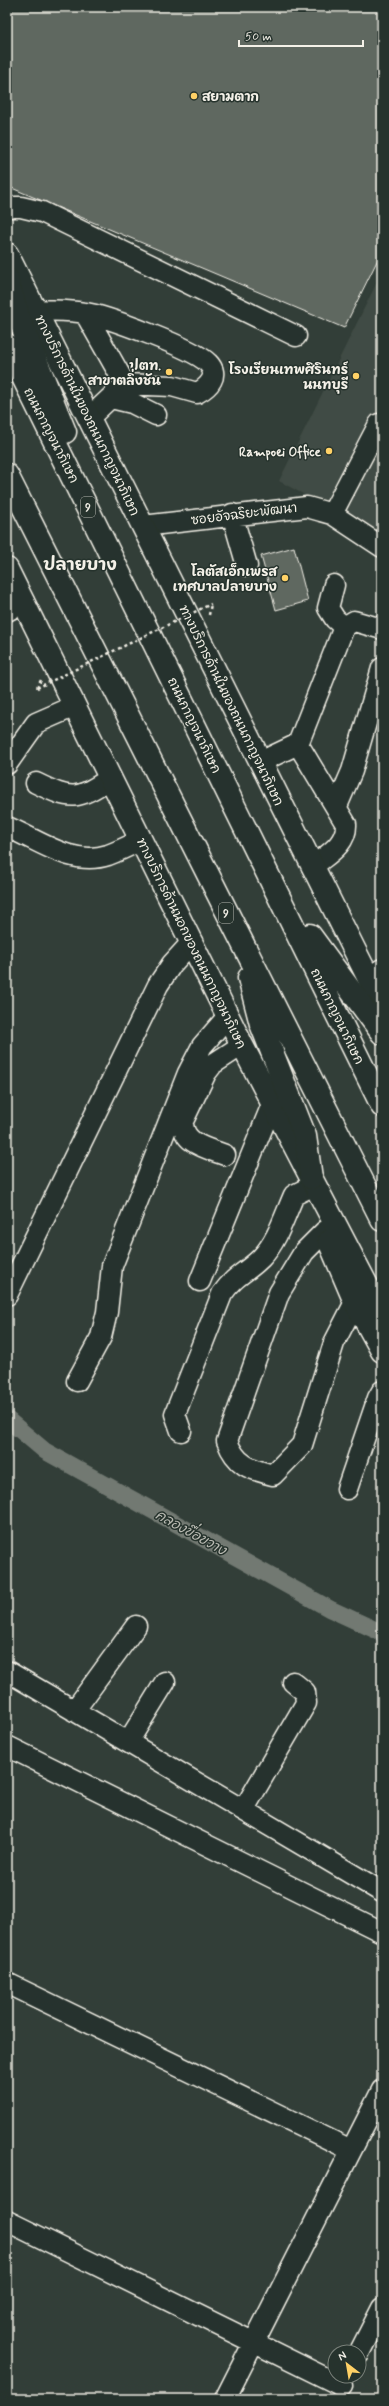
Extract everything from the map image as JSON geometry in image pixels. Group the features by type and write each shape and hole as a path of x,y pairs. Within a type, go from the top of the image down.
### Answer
{"main road":[{"name":"ทางบริการด้านในของถนนกาญจนาภิเษก","path":"7,254 90,417 312,867 375,974 382,1005"},
{"path":"7,278 20,321 68,439 77,467 83,497"},
{"name":"ถนนกาญจนาภิเษก","path":"7,345 382,1106"},
{"name":"9","path":"7,476 243,947 382,1220"},
{"name":"ทางบริการด้านนอกของถนนกาญจนาภิเษก","path":"7,569 15,607 75,706 242,1045 382,1314"},
{"path":"275,887 382,1033"},
{"path":"243,947 261,1024 305,1136 325,1230 355,1302 382,1352"}],"street":[{"path":"7,207 21,207 42,212 296,336"},
{"path":"36,310 85,312 138,329 204,359 212,369 214,375 211,384 197,393 172,386 118,391 90,417"},
{"path":"85,312 118,391 132,402 156,415"},
{"path":"332,514 381,422"},
{"name":"ซอยอัจฉริยะพัฒนา","path":"143,526 297,506 318,508 332,514 382,546"},
{"path":"232,514 247,566"},
{"path":"334,585 328,608 335,619 344,627"},
{"path":"260,762 298,744 344,627 350,621 354,621 382,629"},
{"path":"337,806 352,771 382,668"},
{"path":"7,764 36,723 75,706"},
{"path":"298,744 337,806 346,824 347,833 343,841 312,867"},
{"path":"36,783 61,795 73,797 87,793 111,778"},
{"path":"7,828 73,857 89,858 107,855 141,840"},
{"path":"7,1295 158,986 172,964 192,942"},
{"path":"77,1380 101,1337 107,1312 112,1266 188,1073 202,1046 228,1016"},
{"path":"225,1155 189,1140 183,1130 183,1121 206,1073 213,1064 242,1045"},
{"path":"200,1281 273,1102"},
{"path":"181,1431 175,1414 222,1294 231,1281 261,1258 274,1240 294,1195 317,1189"},
{"path":"325,1230 304,1252 292,1269 268,1319 226,1441 236,1460 260,1472 273,1475 302,1445 334,1343 355,1302"},
{"path":"347,1489 378,1398 382,1391"},
{"path":"74,1711 136,1626"},
{"path":"7,1671 244,1809 379,1883"},
{"path":"128,1742 165,1682"},
{"path":"244,1809 306,1703 306,1692 293,1682"},
{"path":"7,1746 382,1932"},
{"path":"7,1983 352,2150"},
{"path":"225,2399 382,2090"},
{"path":"7,2221 342,2387"},
{"path":"364,2344 380,2317"}],"path":[{"path":"37,688 211,604"}],"shaded area":[{"name":"โรงเรียนเทพศิรินทร์ นนทบุรี","path":"382,272 382,546 327,507 279,481"}],"building":[{"name":"สยามตาก","path":"7,7 382,7 382,251 344,328 7,186"},
{"name":"โลตัสเอ็กเพรส เทศบาลปลายบาง","path":"294,547 308,601 276,610 261,556"}],"waterway":[{"name":"คลองขื่อขวาง","path":"7,1419 45,1451 330,1609 382,1633"}],"place":[{"name":"สยามตาก","path":"194,96"},
{"name":"ปตท. สาขาตลิ่งชัน","path":"169,372"},
{"name":"โรงเรียนเทพศิรินทร์ นนทบุรี","path":"356,376"},
{"name":"Rampoei Office","path":"329,451"},
{"name":"โลตัสเอ็กเพรส เทศบาลปลายบาง","path":"285,578"}],"district":[{"name":"ปลายบาง","path":"80,564"}]}
